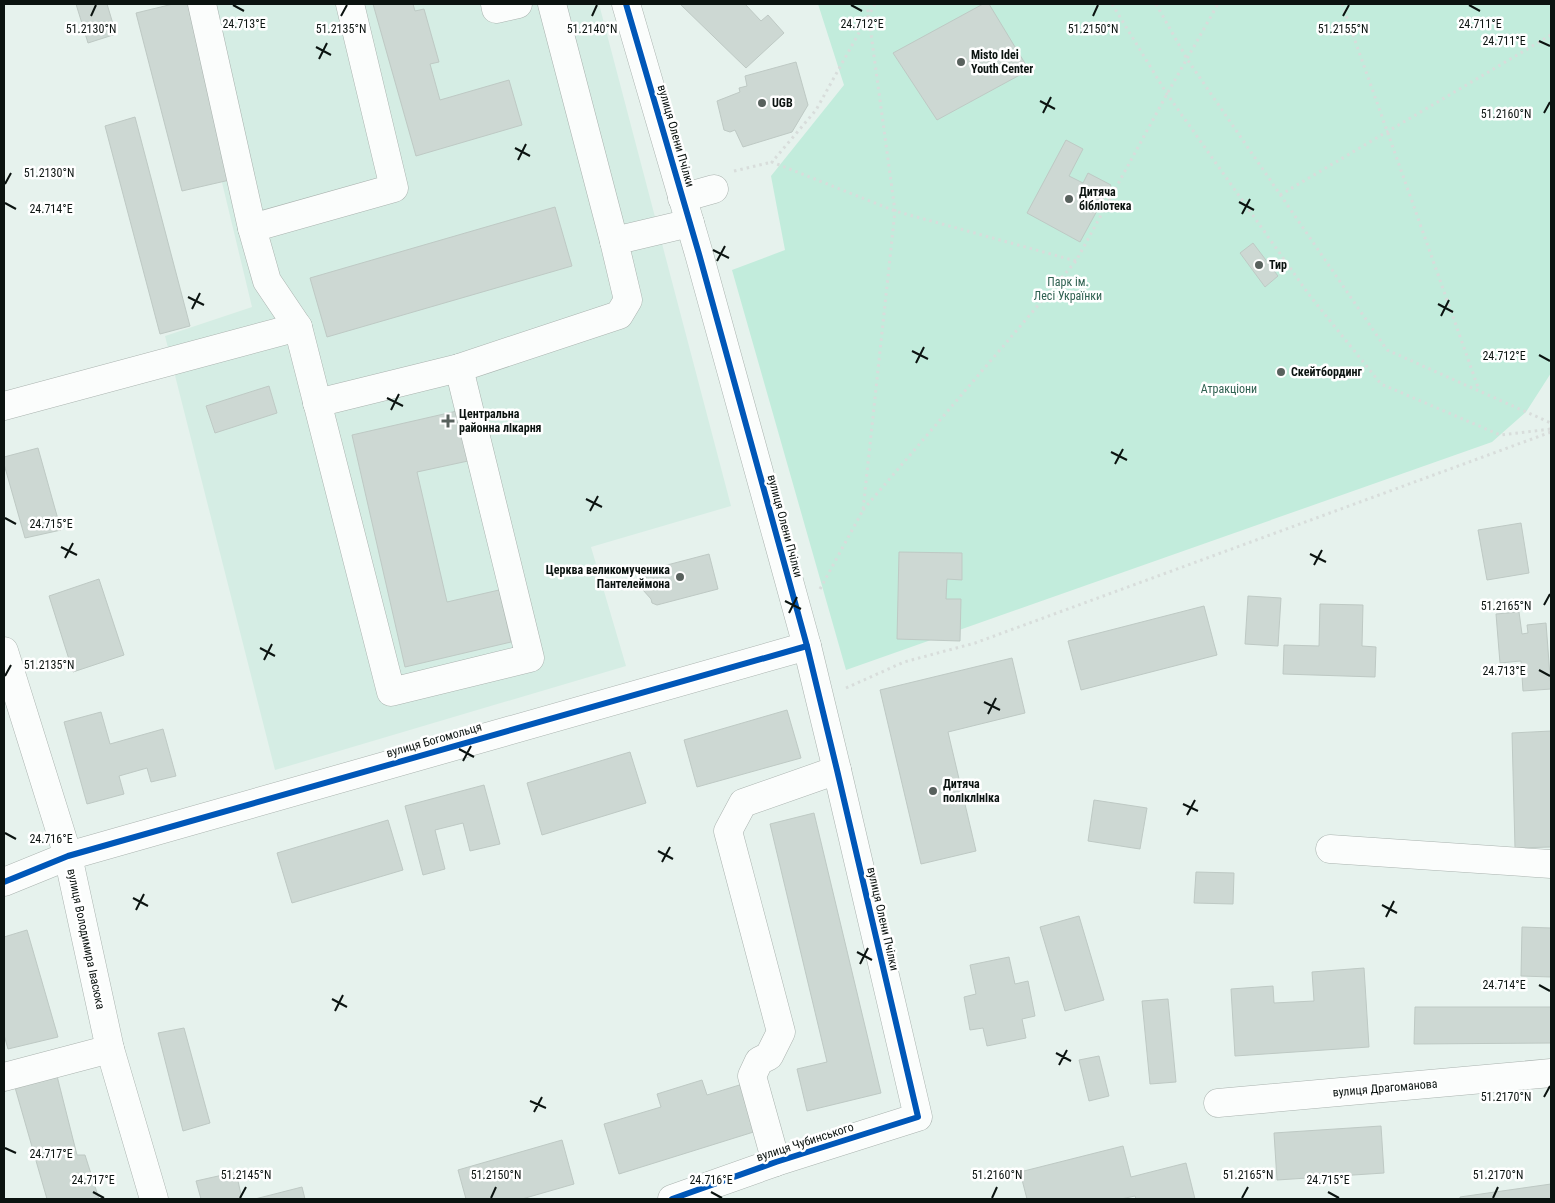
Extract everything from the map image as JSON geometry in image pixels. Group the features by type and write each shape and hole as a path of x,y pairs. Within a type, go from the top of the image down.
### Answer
{"street":[{"path":"202,4 252,228 267,282 298,327 391,692 530,658 459,368"},
{"path":"252,228 394,188 350,4"},
{"path":"495,4 496,9 518,4"},
{"path":"317,403 459,368 619,316 628,300 552,4"},
{"name":"вулиця Олени Пчілки","path":"626,4 686,211 804,635 918,1117"},
{"path":"614,241 686,211 714,189"},
{"path":"4,406 298,327"},
{"name":"вулиця Богомольця","path":"4,882 68,856 804,635"},
{"name":"вулиця Володимира Івасюка","path":"4,651 68,856 110,1049 154,1199"},
{"path":"776,1162 752,1076 758,1061 768,1056 781,1032 728,831 743,803 837,770"},
{"path":"1330,849 1551,864"},
{"path":"4,1077 110,1049"},
{"name":"вулиця Драгоманова","path":"1218,1103 1551,1073"},
{"name":"вулиця Чубинського","path":"672,1199 776,1162 918,1117"}],"path":[{"path":"863,510 895,211 867,4"},
{"path":"875,4 816,110 772,162 895,211 1076,261"},
{"path":"1112,4 1166,94 1310,296 1381,384 1500,435 1551,431"},
{"path":"1156,4 1187,59 1387,350 1551,423"},
{"path":"804,635 863,510 1076,261 1166,94 1218,4"},
{"path":"1342,4 1479,391"},
{"path":"1280,195 1388,133 1551,35"},
{"path":"820,698 904,662 975,643 1551,431"}],"shaded area":[{"name":"Центральна районна лікарня","path":"179,4 599,4 731,506 591,547 626,666 275,770 165,336 252,307"}],"green space":[{"name":"Парк ім. Лесі Українки","path":"818,4 1551,4 1551,373 1526,412 1492,442 846,670 732,270 785,250 771,176 844,85"}],"building":[{"path":"76,4 107,4 116,34 88,43"},
{"path":"173,4 192,4 234,179 182,191 136,13"},
{"path":"373,4 413,4 415,11 424,9 439,62 430,64 440,100 509,80 522,125 416,156"},
{"path":"680,4 745,4 761,21 768,15 784,33 746,68"},
{"name":"Misto Idei Youth Center","path":"983,4 989,4 1029,70 937,120 893,53"},
{"name":"UGB","path":"796,62 808,105 792,132 743,147 735,130 730,132 724,130 717,101 740,92 739,88 747,86 745,76"},
{"path":"135,117 190,326 160,334 105,126"},
{"name":"Дитяча бібліотека","path":"1066,140 1083,149 1069,176 1083,183 1088,173 1111,185 1080,242 1027,213"},
{"path":"555,207 572,266 327,337 310,278"},
{"name":"Тир","path":"1253,243 1278,276 1265,287 1240,253"},
{"path":"269,386 277,413 215,433 206,406"},
{"path":"457,411 468,461 417,472 447,602 499,590 511,642 405,667 352,435"},
{"path":"38,448 61,530 25,538 4,464 4,457"},
{"path":"1521,523 1529,573 1487,580 1478,530"},
{"path":"899,552 962,553 962,580 947,579 946,599 961,599 960,641 897,639"},
{"name":"Церква великомученика Пантелеймона","path":"709,554 718,589 657,605 652,603 643,590 647,580 645,575 648,570"},
{"path":"99,579 124,655 73,672 49,596"},
{"path":"1248,596 1281,598 1278,646 1245,644"},
{"path":"1320,604 1363,605 1362,646 1376,647 1375,677 1283,674 1284,645 1319,646"},
{"path":"1204,606 1217,655 1081,690 1068,641"},
{"path":"1519,612 1522,634 1528,633 1527,625 1546,623 1551,689 1523,691 1521,661 1500,663 1496,614"},
{"name":"Дитяча поліклініка","path":"1012,658 1025,713 948,732 976,851 921,864 880,690"},
{"path":"787,710 801,758 697,787 684,740"},
{"path":"101,712 110,744 163,729 176,776 151,782 147,768 119,776 124,794 87,804 64,722"},
{"path":"1551,731 1551,847 1515,848 1512,733"},
{"path":"630,752 646,803 542,835 527,783"},
{"path":"484,785 500,844 470,851 463,823 435,830 445,869 423,875 405,806"},
{"path":"1094,800 1147,808 1140,849 1088,841"},
{"path":"814,813 881,1093 807,1111 797,1069 827,1062 770,824"},
{"path":"388,820 403,870 292,903 277,853"},
{"path":"1196,872 1234,873 1233,904 1194,903"},
{"path":"1079,916 1104,1000 1065,1011 1040,927"},
{"path":"1522,927 1551,928 1551,977 1521,976"},
{"path":"27,930 58,1037 8,1049 4,1035 4,937"},
{"path":"1009,957 1015,984 1028,981 1035,1016 1022,1019 1026,1038 987,1046 983,1028 970,1030 964,997 976,994 970,965"},
{"path":"1364,968 1369,1047 1235,1056 1231,989 1273,986 1274,1003 1314,1001 1312,972"},
{"path":"1168,999 1176,1082 1150,1084 1142,1001"},
{"path":"1415,1007 1551,1007 1551,1043 1414,1044"},
{"path":"184,1028 210,1123 183,1131 158,1033"},
{"path":"1099,1056 1109,1096 1089,1101 1079,1060"},
{"path":"56,1072 77,1155 85,1155 99,1199 47,1199 14,1084"},
{"path":"702,1080 707,1095 746,1083 760,1130 619,1174 604,1124 661,1107 657,1094"},
{"path":"1381,1126 1384,1173 1277,1180 1274,1133"},
{"path":"562,1140 574,1184 522,1199 466,1199 458,1170"},
{"path":"1123,1146 1131,1177 1186,1163 1195,1199 1136,1199 1135,1196 1121,1199 1027,1199 1020,1172"},
{"path":"236,1172 242,1199 201,1199 196,1181"},
{"path":"1551,1184 1551,1199 1460,1199 1460,1197"},
{"path":"302,1187 305,1199 255,1199"}],"cycle path":[{"path":"626,4 699,254 807,646 918,1117 776,1162 672,1199"},
{"path":"4,882 68,856 807,646"}],"place":[{"name":"Misto Idei Youth Center","path":"961,62"},
{"name":"UGB","path":"762,103"},
{"name":"Дитяча бібліотека","path":"1069,199"},
{"name":"Тир","path":"1259,265"},
{"name":"Скейтбординг","path":"1281,372"},
{"name":"Центральна районна лікарня","path":"448,421"},
{"name":"Церква великомученика Пантелеймона","path":"680,577"},
{"name":"Дитяча поліклініка","path":"933,791"}],"park label":[{"name":"Атракціони","path":"1229,389"}]}
